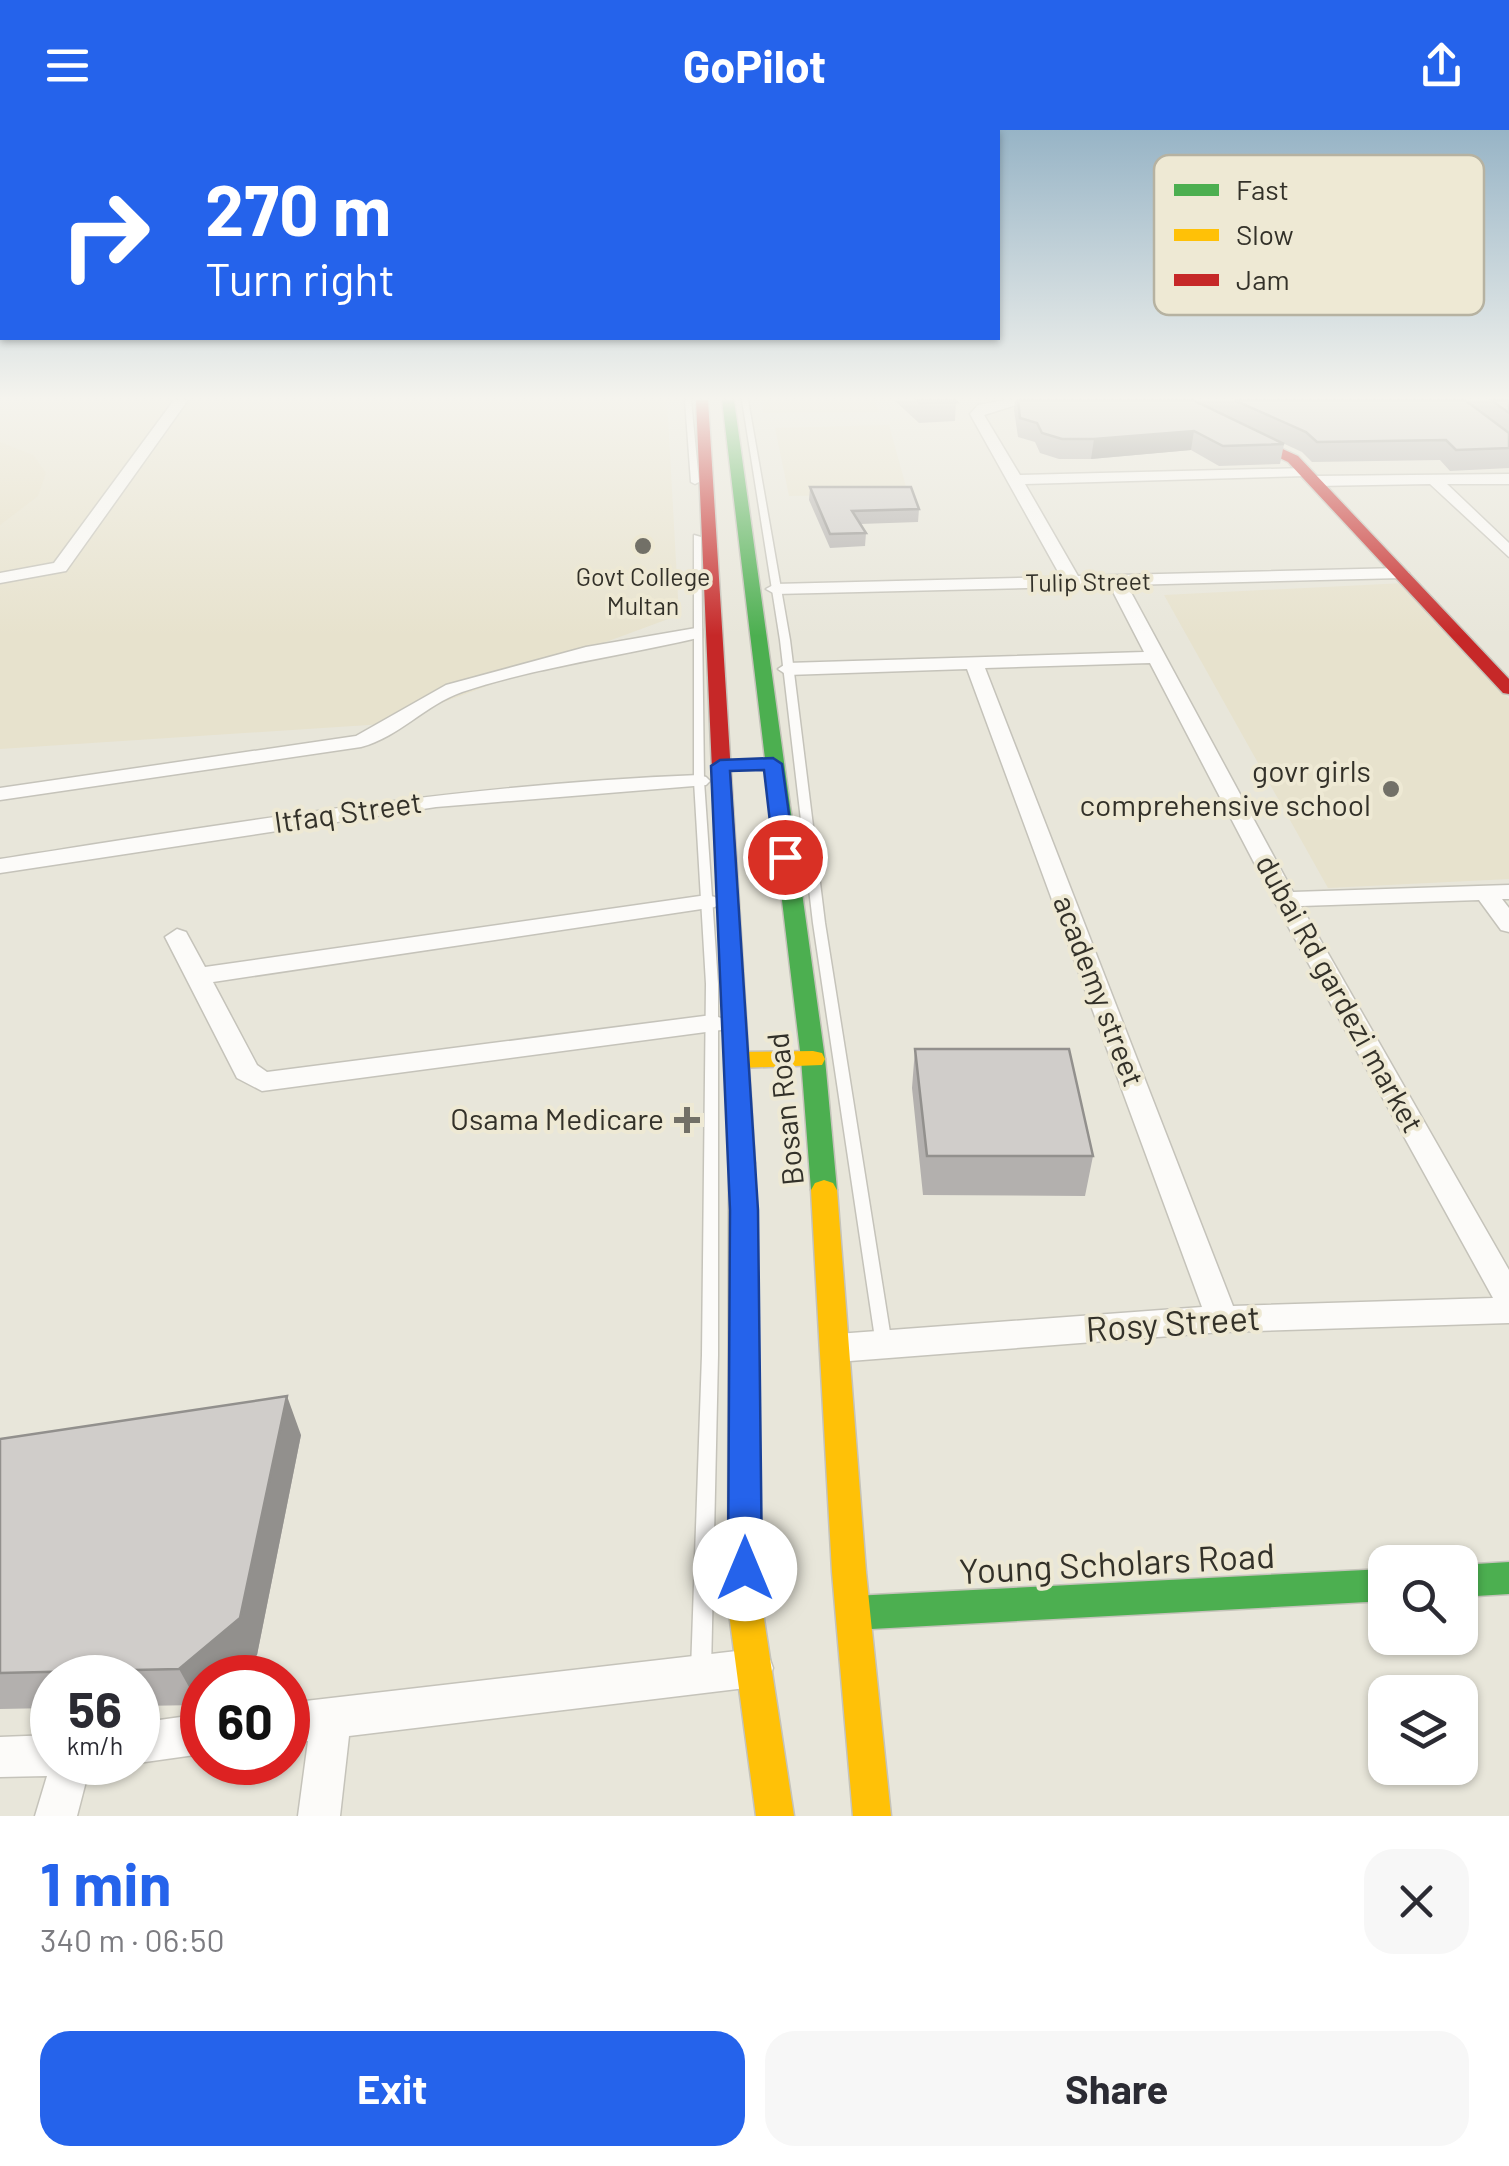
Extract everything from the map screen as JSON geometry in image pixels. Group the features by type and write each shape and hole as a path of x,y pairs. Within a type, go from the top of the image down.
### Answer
{"main road":[{"name":"Bosan Road","path":"712,479 747,765 812,1058 872,1816"},
{"name":"Bosan Road","path":"732,479 747,765 739,1060 744,1210 745,1606 775,1816"},
{"path":"1312,479 1509,689"},
{"path":"739,1060 812,1058"},
{"path":"1478,1579 1509,1578"},
{"name":"Young Scholars Road","path":"853,1613 1368,1585"}],"street":[{"path":"0,578 60,567 124,479"},
{"path":"1074,582 1016,480 1145,479"},
{"path":"1379,479 1509,479"},
{"path":"1434,480 1509,552"},
{"name":"Tulip Street","path":"775,589 1401,573"},
{"name":"dubai Rd gardezi market","path":"1116,582 1285,899 1509,1298"},
{"path":"0,794 360,741 390,731 436,696 453,689 586,653 696,633"},
{"path":"787,669 1154,656"},
{"name":"academy street","path":"974,663 1222,1319"},
{"name":"Itfaq Street","path":"0,866 414,802 602,783 699,781"},
{"path":"1285,899 1498,892 1509,924"},
{"path":"197,976 707,902"},
{"path":"178,937 247,1070 262,1082 712,1024"},
{"name":"Rosy Street","path":"837,1348 1222,1319 1509,1310"},
{"path":"310,1720 754,1668"},
{"path":"319,1816 331,1718"},
{"path":"0,1757 30,1756"},
{"path":"56,1816 65,1785"}],"lane":[{"path":"695,479 699,781 712,1024 710,1355 700,1673"},
{"path":"757,479 787,669 819,924 884,1345"}],"shaded area":[{"path":"0,479 671,479 679,615 384,724 0,749"},
{"path":"0,479 44,479 38,496 0,525"},
{"path":"785,479 904,479 908,494 789,496"},
{"name":"govr girls comprehensive school","path":"1405,583 1509,699 1509,879 1328,888 1164,595"}],"building":[{"path":"810,487 911,487 919,509 852,511 866,533 830,534"},
{"path":"915,1049 1069,1049 1093,1156 927,1156"},
{"path":"287,1396 240,1618 196,1655 180,1655 179,1669 160,1669 160,1655 30,1655 30,1672 0,1673 0,1439"}],"traffic: fast":[{"path":"738,479 813,1059 824,1190"},
{"path":"1478,1580 1509,1578"},
{"path":"853,1613 1368,1586"}],"traffic: slow":[{"path":"739,1060 813,1059"},
{"path":"742,1163 745,1606 775,1816"},
{"path":"824,1190 849,1572 872,1816"}],"traffic: jam":[{"path":"706,479 742,1163"},
{"path":"1311,479 1509,689"}],"place":[{"name":"Govt College Multan","path":"643,546"},
{"name":"govr girls comprehensive school","path":"1391,789"},
{"name":"Osama Medicare","path":"687,1120"}],"route":[{"path":"745,1569 744,1210 739,1060 720,766 773,764 785,857"}]}
